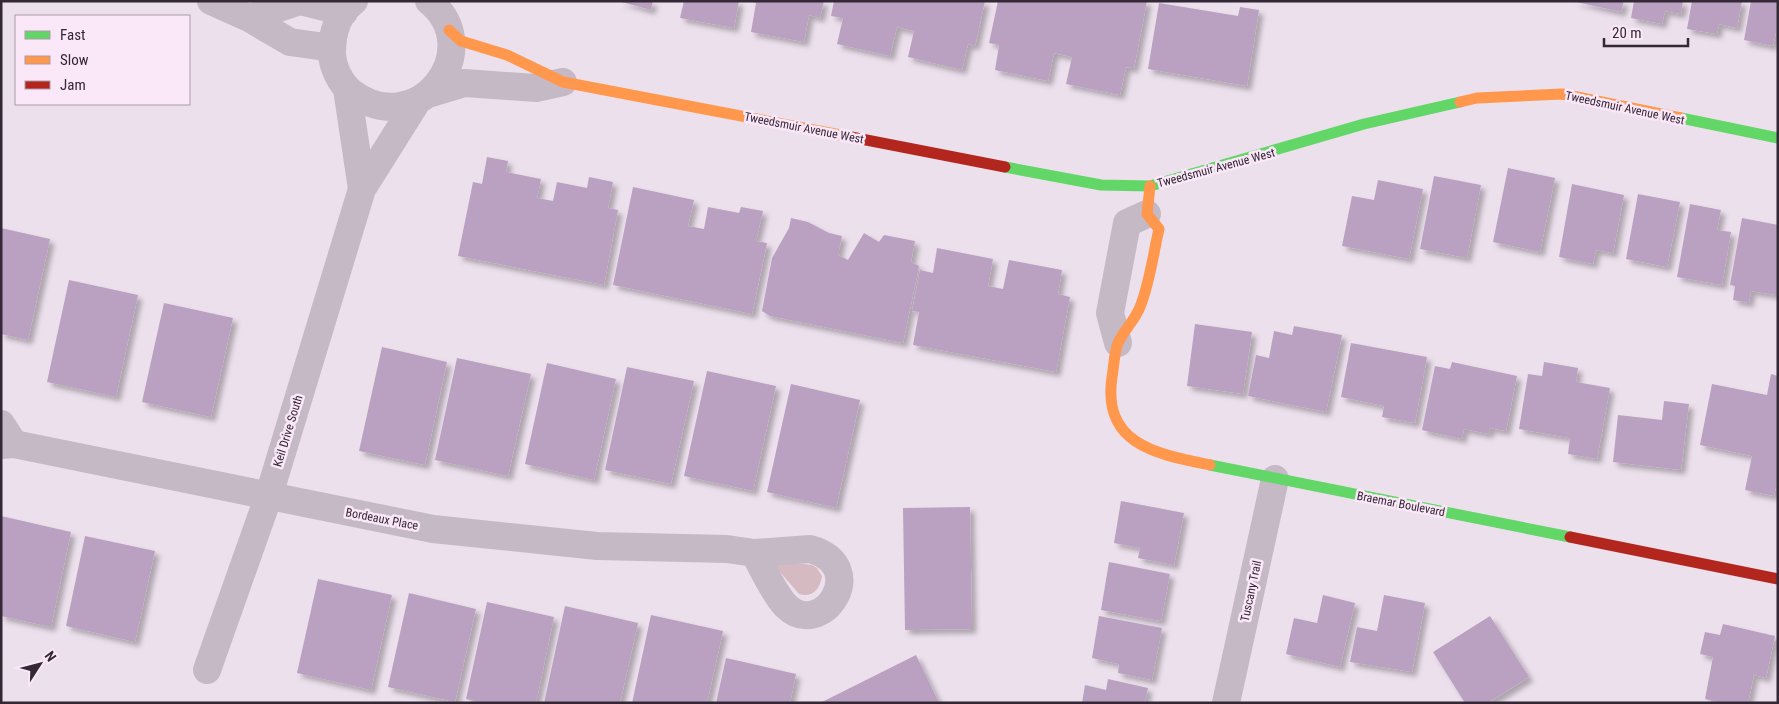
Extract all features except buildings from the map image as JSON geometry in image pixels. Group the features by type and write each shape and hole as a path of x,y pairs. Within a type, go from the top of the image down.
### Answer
{"street":[{"path":"211,1 249,18 290,42 332,48"},
{"path":"249,18 300,1 349,7"},
{"path":"347,88 337,73 332,48 332,37 338,20 349,7"},
{"name":"Tweedsmuir Avenue West","path":"437,10 461,41 507,56 563,82 1102,185 1150,186 1270,154 1364,124 1477,98 1562,94 1662,116 1778,138"},
{"name":"Keil Drive South","path":"207,670 269,495 362,189 424,98 445,74 451,53 437,10"},
{"name":"Tweedsmuir Avenue West","path":"347,88 362,100 380,107 398,107 464,83 536,88 563,82"},
{"name":"Keil Drive South","path":"347,88 362,189"},
{"name":"Braemar Boulevard","path":"1150,186 1147,214 1128,223 1110,313 1118,343 1109,395 1111,412 1119,430 1136,444 1158,454 1778,579"},
{"name":"Bordeaux Place","path":"6,437 226,488 433,529 597,546 727,549 754,553"},
{"name":"Tuscany Trail","path":"1226,703 1275,478"}],"shaded area":[{"path":"776,561 812,565 817,568 822,576 820,585 808,595 799,594 774,565"}],"traffic: fast":[{"path":"1005,167 1101,185 1150,186 1364,124 1460,102"},
{"path":"1681,118 1778,138"},
{"path":"1210,465 1570,537"}],"traffic: slow":[{"path":"449,30 461,41 507,55 563,82 851,137"},
{"path":"1460,102 1477,98 1562,94 1681,118"},
{"path":"1150,186 1147,214 1159,229 1143,298 1138,312 1120,338 1117,347 1112,377 1111,400 1116,418 1125,432 1137,442 1171,456 1210,465"}],"traffic: jam":[{"path":"851,137 1005,167"},
{"path":"1570,537 1778,579"}]}
